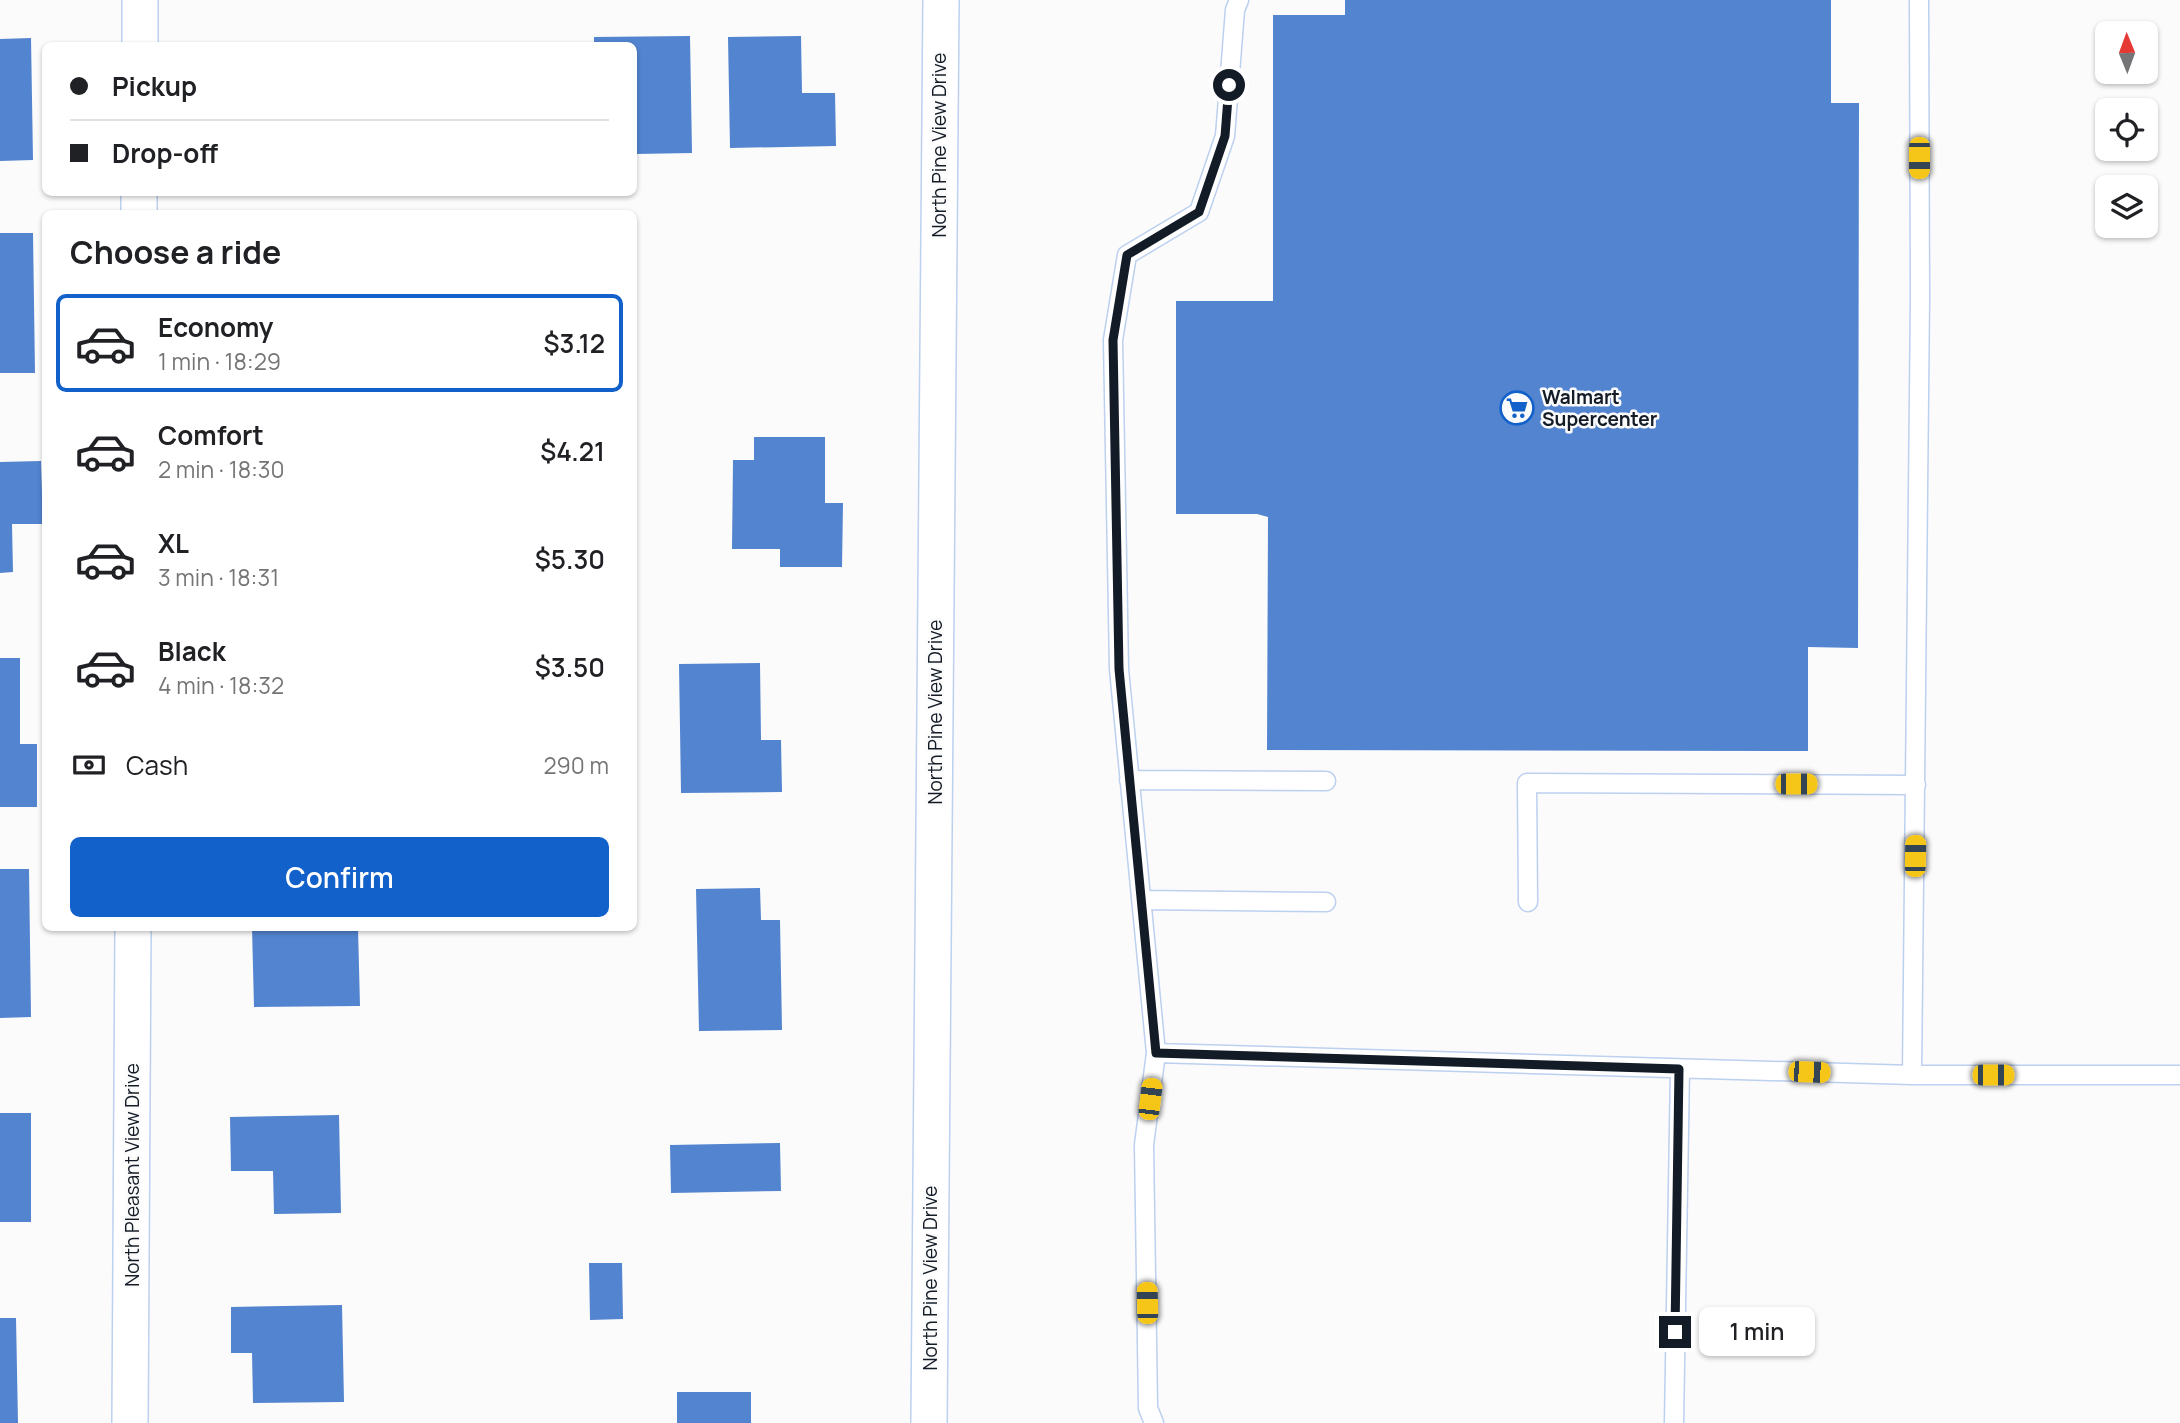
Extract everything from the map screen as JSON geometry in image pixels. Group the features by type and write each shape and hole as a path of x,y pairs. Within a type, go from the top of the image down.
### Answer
{"street":[{"path":"140,42 141,0"},
{"name":"North Pine View Drive","path":"929,1423 940,0"},
{"name":"North Pleasant View Drive","path":"130,1423 134,931"}],"lane":[{"path":"1154,1423 1148,1408 1144,1145 1156,1053 1119,669 1113,340 1127,255 1199,212 1225,136 1235,10 1239,0"},
{"path":"1912,1075 1920,298 1919,0"},
{"path":"1129,779 1326,781"},
{"path":"1528,902 1527,783 1916,785"},
{"path":"1141,900 1326,902"},
{"path":"1156,1053 1912,1075 2180,1075"},
{"path":"1674,1423 1679,1069"}],"building":[{"name":"Walmart Supercenter","path":"1345,0 1831,0 1831,103 1859,103 1858,648 1808,647 1808,751 1267,750 1268,517 1257,514 1176,514 1176,301 1273,301 1273,15 1345,15"},
{"path":"690,36 692,153 637,154 637,42 594,42 594,37"},
{"path":"801,36 802,93 835,93 836,146 730,148 728,37"},
{"path":"31,38 33,160 0,161 0,39"},
{"path":"0,233 33,233 35,373 0,373"},
{"path":"754,437 825,437 825,503 843,503 842,567 780,567 780,549 732,549 733,460 754,460"},
{"path":"41,461 42,524 12,524 13,572 0,573 0,462"},
{"path":"0,658 20,658 20,744 37,744 37,807 0,807"},
{"path":"760,663 761,740 781,740 782,792 681,793 679,664"},
{"path":"0,869 29,869 31,1017 0,1018"},
{"path":"760,888 761,920 780,920 782,1030 699,1031 696,889"},
{"path":"252,931 358,931 360,1006 254,1007"},
{"path":"0,1113 31,1113 31,1222 0,1222"},
{"path":"339,1115 341,1213 274,1214 273,1171 231,1171 230,1117"},
{"path":"780,1143 781,1191 671,1193 670,1145"},
{"path":"589,1263 622,1263 623,1319 590,1320"},
{"path":"342,1305 344,1402 253,1403 252,1353 231,1353 231,1307"},
{"path":"0,1318 16,1318 18,1423 0,1423"},
{"path":"677,1392 751,1392 751,1423 677,1423"}],"place":[{"name":"Walmart Supercenter","path":"1517,408"}],"route":[{"path":"1229,85 1225,136 1199,212 1127,255 1113,340 1119,669 1156,1053 1679,1069 1675,1332"}]}
